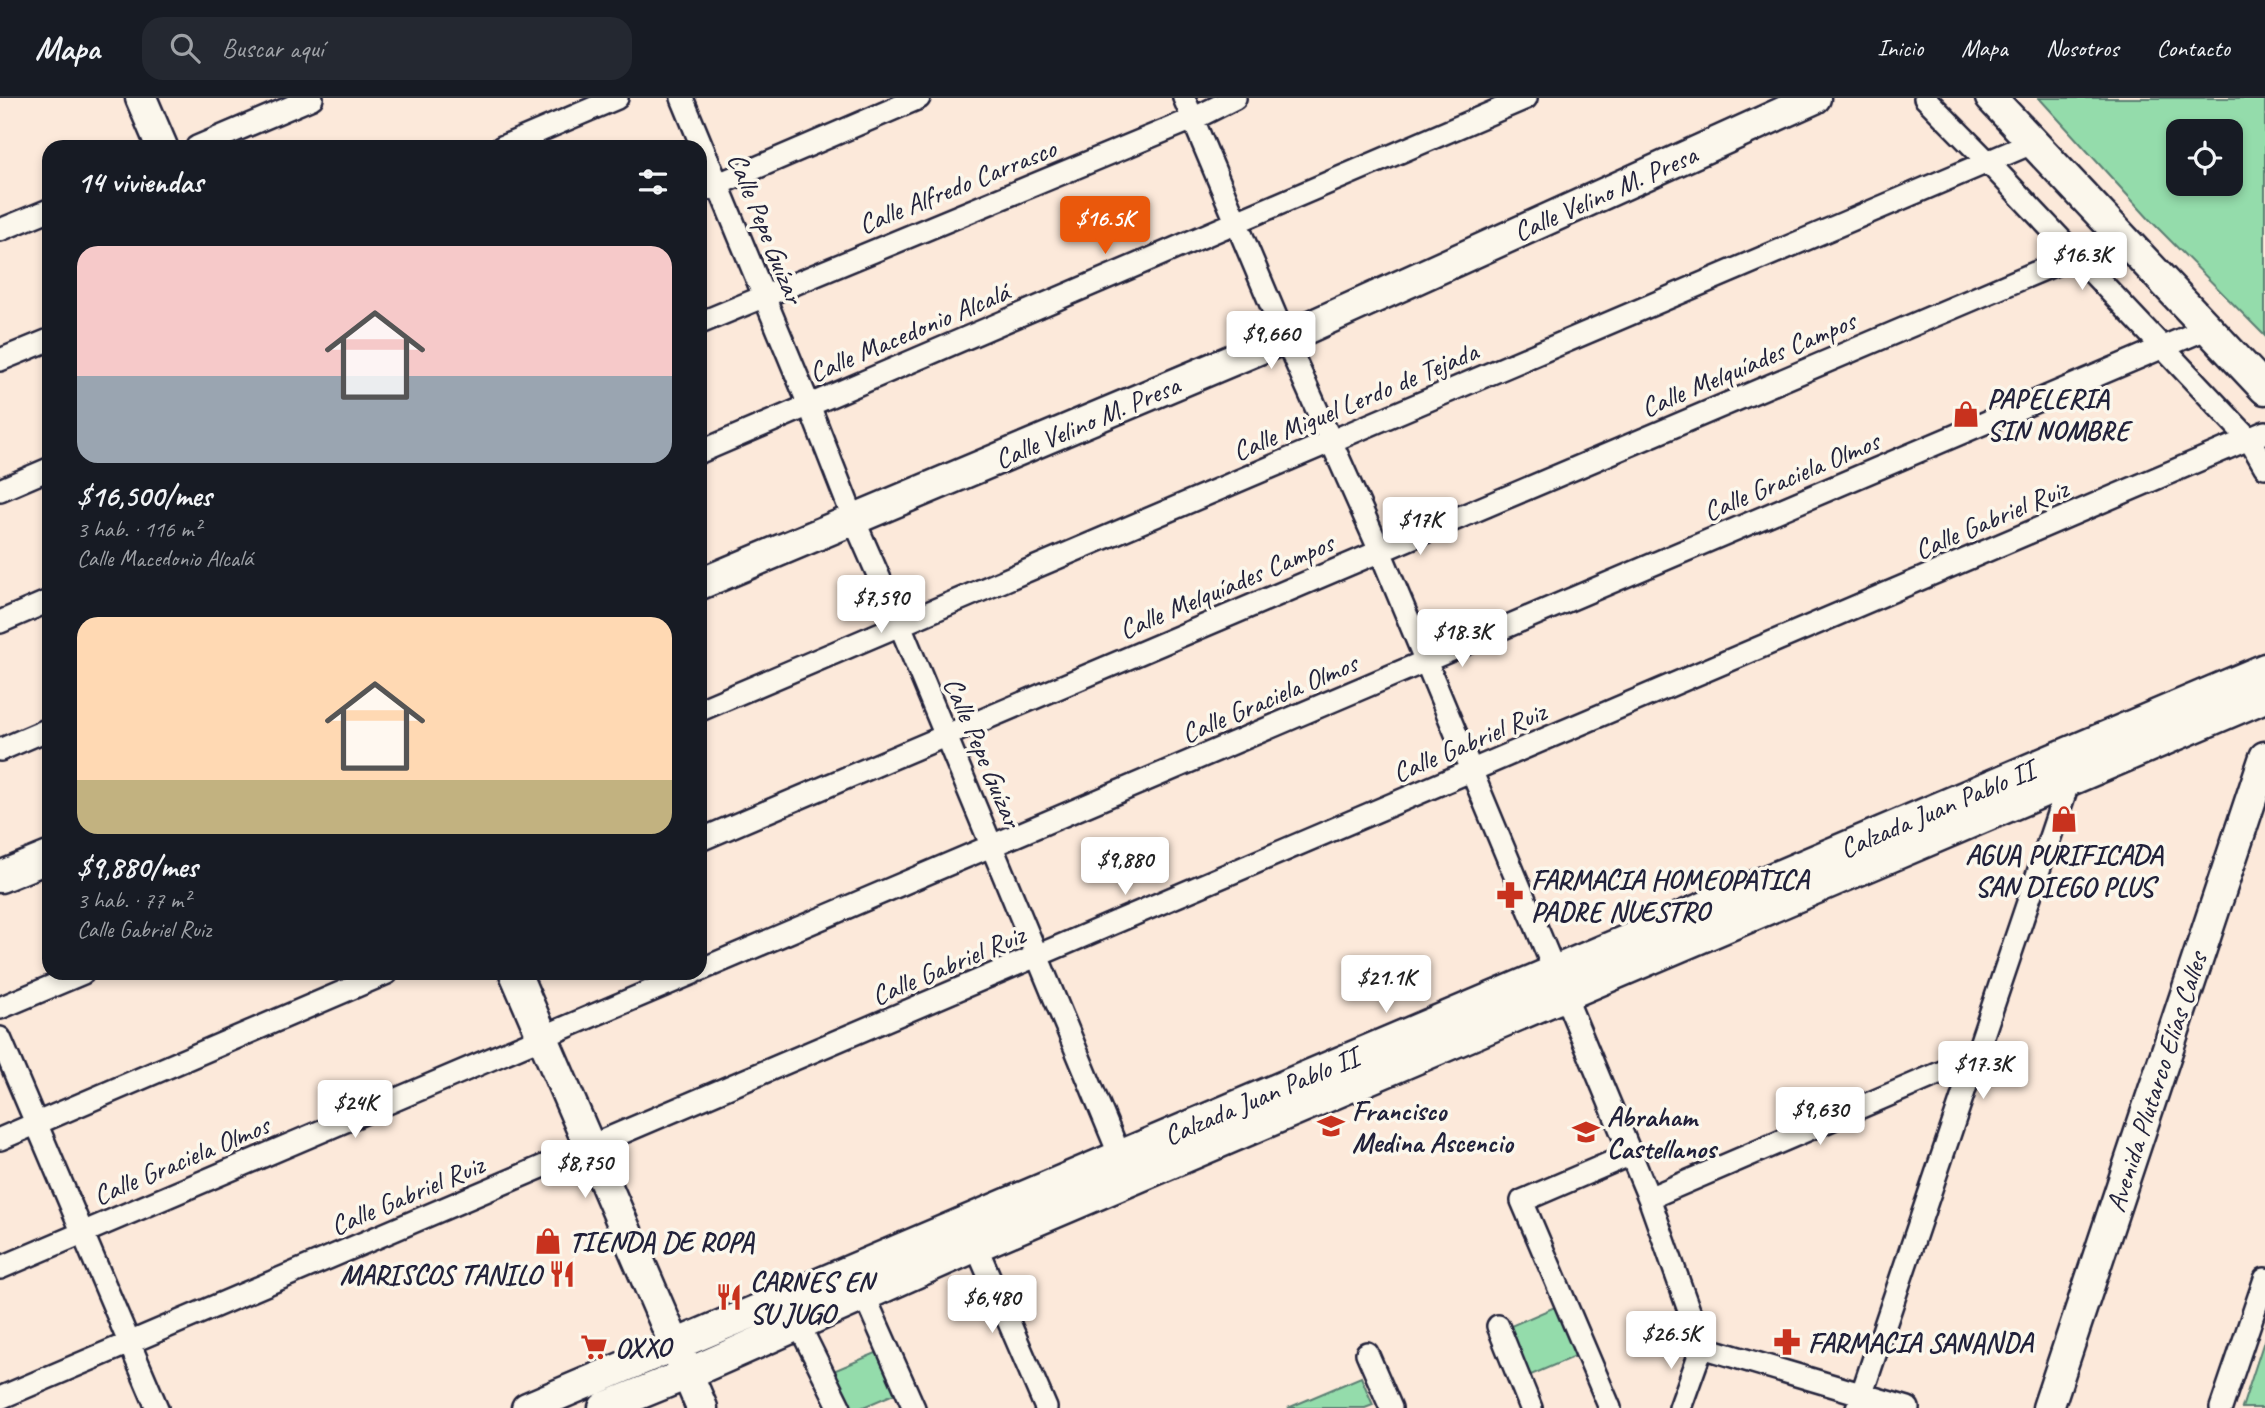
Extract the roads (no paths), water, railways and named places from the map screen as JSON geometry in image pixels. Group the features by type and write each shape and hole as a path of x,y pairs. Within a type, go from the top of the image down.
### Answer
{"main road":[{"path":"141,98 159,140"},
{"name":"Calle Velino M. Presa","path":"707,581 1285,338 1815,98"},
{"path":"1991,98 2265,389"},
{"name":"Calzada Juan Pablo II","path":"604,1408 799,1325 2265,669"},
{"name":"Calzada Juan Pablo II","path":"527,1408 1120,1156 2069,781 2265,697"},
{"name":"Avenida Plutarco Elías Calles","path":"2048,1408 2265,757"},
{"path":"0,877 42,859"},
{"path":"518,980 702,1408"}],"street":[{"path":"213,140 312,98"},
{"path":"518,140 617,98"},
{"name":"Calle Pepe Guízar","path":"682,98 695,140"},
{"path":"709,188 919,98"},
{"path":"1184,98 1285,338 1380,551 1649,1198 1702,1347 1680,1408"},
{"name":"Calle Alfredo Carrasco","path":"707,320 1194,119 1235,98"},
{"name":"Calle Macedonio Alcalá","path":"707,449 1526,98"},
{"path":"1925,98 2163,348 2257,436 2265,467"},
{"name":"Calle Miguel Lerdo de Tejada","path":"707,707 2032,143"},
{"name":"Calle Pepe Guízar","path":"709,188 764,296 853,520 900,625 1120,1156"},
{"path":"0,230 42,213"},
{"name":"Calle Melquíades Campos","path":"707,837 2122,236"},
{"name":"Calle Graciela Olmos","path":"707,967 2208,328"},
{"path":"0,360 42,343"},
{"name":"Calle Gabriel Ruiz","path":"0,1398 2257,436"},
{"path":"0,490 42,472"},
{"path":"0,622 42,604"},
{"path":"0,750 42,732"},
{"path":"1860,1401 2069,781"},
{"path":"0,1008 66,980"},
{"path":"0,1139 371,980"},
{"name":"Calle Graciela Olmos","path":"0,1268 677,980"},
{"path":"0,1038 157,1408"},
{"path":"1649,1198 1975,1058"},
{"path":"1610,1408 1522,1201 1631,1154"},
{"path":"976,1245 1046,1408"},
{"path":"2221,1408 2265,1279"},
{"path":"864,1295 914,1408"},
{"path":"799,1325 840,1408"},
{"path":"1498,1326 1531,1408"},
{"path":"1702,1347 1860,1401 1908,1408"},
{"path":"1367,1353 1391,1408"}],"place":[{"name":"PAPELERIA SIN NOMBRE","path":"1966,414"},
{"name":"AGUA PURIFICADA SAN DIEGO PLUS","path":"2064,819"},
{"name":"FARMACIA HOMEOPATICA PADRE NUESTRO","path":"1510,895"},
{"name":"Francisco Medina Ascencio","path":"1331,1126"},
{"name":"Abraham Castellanos","path":"1586,1132"},
{"name":"TIENDA DE ROPA","path":"548,1241"},
{"name":"MARISCOS TANILO","path":"562,1274"},
{"name":"CARNES EN SU JUGO","path":"729,1297"},
{"name":"FARMACIA SANANDA","path":"1787,1342"},
{"name":"OXXO","path":"594,1347"}]}
